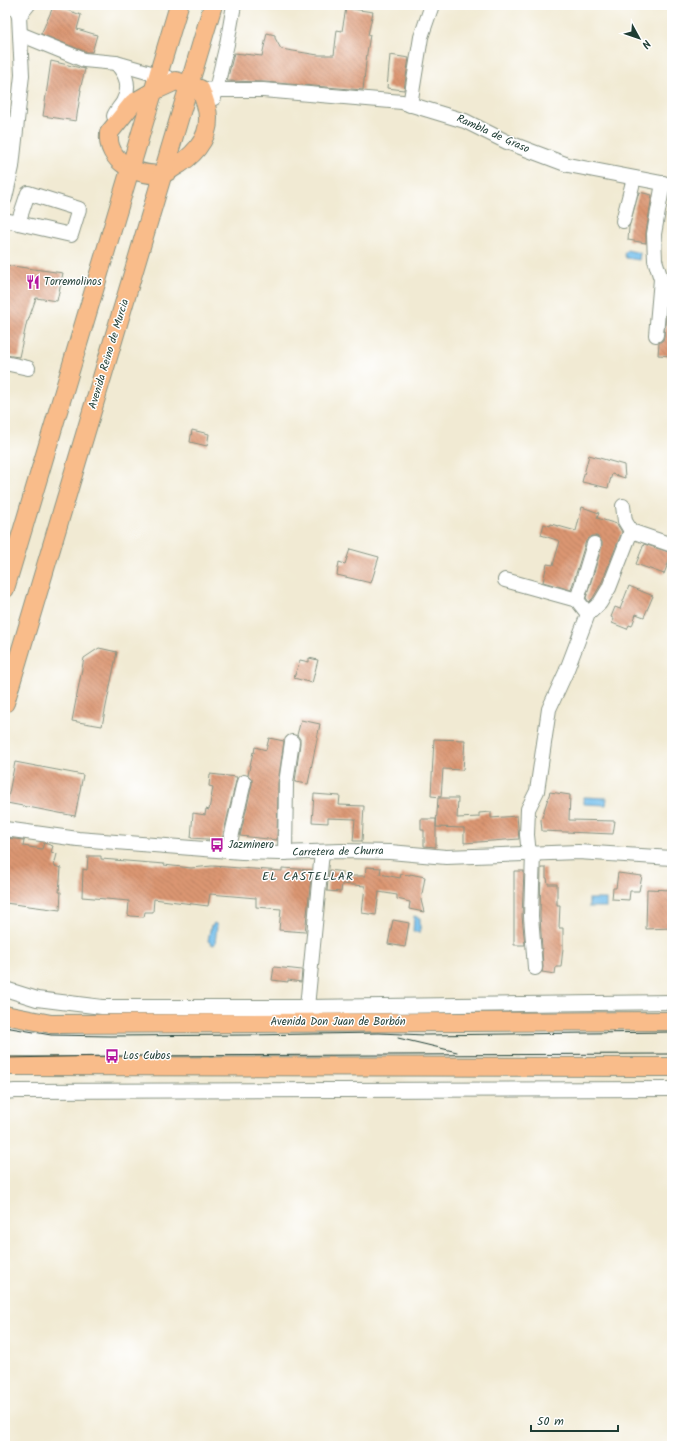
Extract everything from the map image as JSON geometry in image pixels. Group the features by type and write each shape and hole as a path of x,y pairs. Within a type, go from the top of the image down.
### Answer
{"main road":[{"path":"5,589 180,5"},
{"name":"Avenida Reino de Murcia","path":"5,703 163,174 195,86 213,5"},
{"path":"156,83 195,86 207,110 208,120 207,132 199,146 192,154 179,165 163,174 141,172 122,164 116,158 111,151 108,138 109,133 133,103 156,83"},
{"name":"Avenida Don Juan de Borbón","path":"5,1015 51,1024 672,1021"},
{"path":"5,1066 672,1067"}],"street":[{"path":"195,86 227,44 234,5"},
{"path":"410,104 421,37 432,5"},
{"path":"5,198 12,167 22,75 20,9"},
{"path":"20,34 84,60 116,63 156,83"},
{"path":"109,133 110,126 126,93 127,84 124,71 116,63"},
{"name":"Rambla de Graso","path":"195,86 263,90 402,102 465,120 507,142 568,165 667,184"},
{"path":"623,221 634,178"},
{"path":"656,335 661,279 655,260 654,234 667,184"},
{"path":"5,363 28,368"},
{"path":"623,506 625,521 631,531 672,545"},
{"path":"535,968 531,916 531,854 527,835 528,809 537,791 549,709 566,672 588,614 600,603 609,588 631,531"},
{"path":"577,600 594,544"},
{"path":"505,580 577,600 588,614"},
{"path":"285,853 286,783 292,742"},
{"path":"228,851 244,782"},
{"name":"Carretera de Churra","path":"5,829 78,839 228,851 285,853 390,852 446,857 578,852 672,858"},
{"path":"307,1007 322,852"},
{"path":"5,989 37,999 102,1007 307,1007 672,1002"},
{"path":"5,1092 672,1089"}],"water":[{"path":"627,250 640,253 639,260 626,258 624,253"},
{"path":"584,797 607,798 606,805 584,804"},
{"path":"589,899 606,899 606,907 589,907"},
{"path":"414,916 420,918 420,932 413,932"},
{"path":"214,923 217,926 215,944 213,945 208,941 211,925 212,926"}],"building":[{"path":"54,5 81,15 77,29 97,35 92,52 86,52 41,34"},
{"path":"346,8 373,12 368,35 370,35 363,90 264,82 227,81 234,53 262,56 267,33 275,35 281,49 318,55 334,55 337,30 342,31"},
{"path":"390,55 409,58 404,90 387,88"},
{"path":"51,61 85,69 80,90 76,121 43,116"},
{"path":"639,192 652,195 646,233 646,243 628,240 629,227"},
{"path":"5,265 63,273 57,301 36,298 27,321 19,357 5,355"},
{"path":"668,293 672,293 672,356 658,355 659,343 663,340 664,336"},
{"path":"192,430 209,434 207,446 190,442"},
{"path":"589,455 624,465 625,478 612,474 608,488 582,482"},
{"path":"582,507 599,513 597,518 617,524 622,532 601,584 589,602 586,598 602,546 602,542 597,536 592,536 586,541 571,590 543,582 547,564 553,565 560,541 541,535 544,524 550,526 551,524 576,531"},
{"path":"644,544 672,553 664,574 636,564"},
{"path":"350,549 379,557 371,583 337,575 339,562 345,564"},
{"path":"629,586 653,596 644,617 636,614 632,626 629,625 627,629 612,623 614,619 611,617 615,607 620,609"},
{"path":"99,648 117,652 102,726 72,721 84,658"},
{"path":"309,658 318,660 312,683 294,678 300,660 309,662"},
{"path":"301,720 320,724 308,784 295,782 300,743 300,739 297,735"},
{"path":"269,738 284,741 278,783 277,840 240,836 252,784 252,779 248,775 253,752 254,753 255,747 266,750"},
{"path":"434,739 465,740 463,770 443,769 441,797 431,796"},
{"path":"15,762 83,775 75,816 7,803"},
{"path":"210,774 237,777 222,840 191,838 193,813 205,815 206,809 209,810 213,787 209,786"},
{"path":"550,792 570,795 569,820 615,821 613,834 542,831 541,820"},
{"path":"314,794 340,796 339,805 364,806 362,841 353,841 355,819 328,818 328,823 312,822"},
{"path":"438,798 458,798 457,818 479,817 479,813 491,812 491,818 517,816 519,839 464,843 464,828 436,827"},
{"path":"421,819 436,819 436,847 424,846 424,830 421,830"},
{"path":"5,838 24,840 23,846 42,849 44,843 53,846 51,852 57,854 54,866 61,868 59,892 61,892 60,910 5,903"},
{"path":"88,856 101,856 101,859 164,864 191,868 212,866 282,871 282,868 312,870 305,932 279,930 281,909 256,907 256,898 210,894 208,906 154,899 153,912 145,912 144,917 128,915 129,901 82,897 83,869 87,870"},
{"path":"366,867 381,868 380,874 400,878 401,874 425,877 421,900 424,912 409,909 410,902 397,899 397,895 379,892 376,915 362,913 365,886 342,884 341,892 327,891 329,870 343,872 343,876 365,876"},
{"path":"541,868 546,868 546,878 548,884 557,884 557,905 560,905 559,928 563,928 563,948 561,967 556,967 555,974 542,972 540,916"},
{"path":"514,871 524,871 522,916 525,945 514,945"},
{"path":"618,873 642,876 639,891 630,891 629,900 612,899 613,888 616,888"},
{"path":"647,889 672,890 672,928 646,929"},
{"path":"393,920 409,923 405,947 388,944"},
{"path":"274,967 302,970 301,982 272,980"}],"tram line":[{"path":"5,1027 51,1035 110,1036 379,1033 425,1035 672,1032"},
{"path":"398,1038 457,1052"},
{"path":"5,1058 112,1056 672,1054"}],"place":[{"name":"Torremolinos","path":"33,282"},
{"name":"Jazminero","path":"217,845"},
{"name":"Los Cubos","path":"112,1056"}],"district":[{"name":"EL CASTELLAR","path":"308,876"}]}
